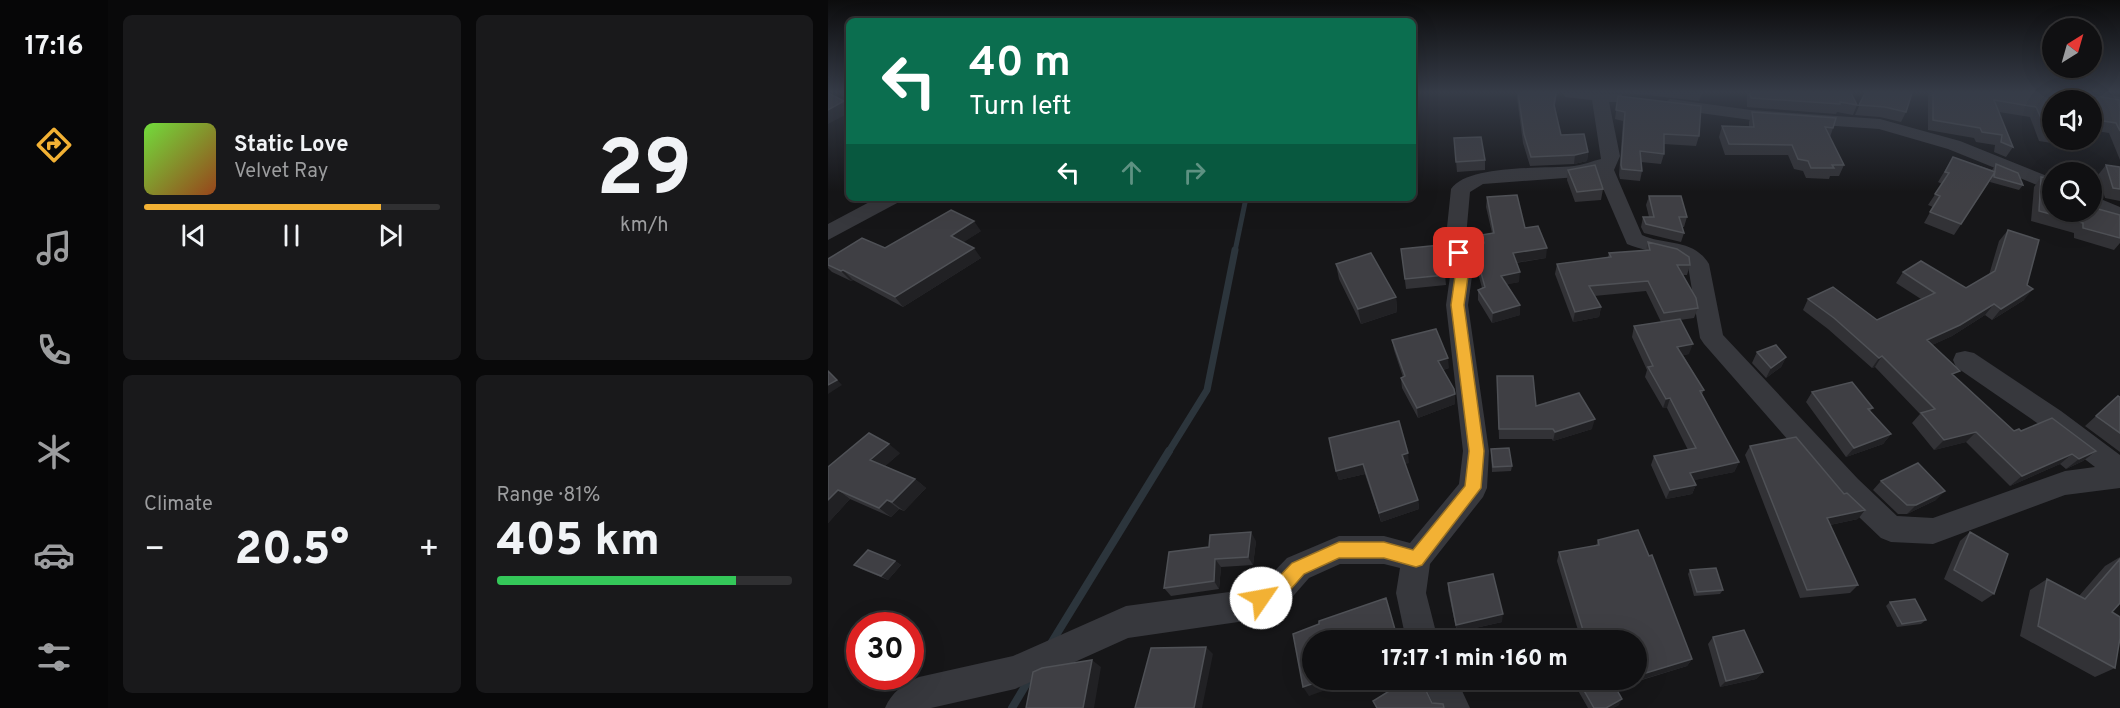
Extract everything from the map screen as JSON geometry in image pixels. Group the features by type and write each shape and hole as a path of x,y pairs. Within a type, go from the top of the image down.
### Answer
{"street":[{"path":"1605,126 1611,156 1605,170 1634,238 1643,244 1669,246 1691,254 1698,264 1712,338 1848,488 1891,529 1933,531 2065,483 2120,476"},
{"path":"1887,126 1954,145 2042,181"},
{"path":"1420,630 1411,593 1416,559 1473,488 1476,451 1457,305 1462,269 1456,237 1461,189 1479,179 1578,171 1609,162"},
{"path":"828,233 887,201"},
{"path":"2102,206 2120,215"},
{"path":"1965,360 2052,419 2120,471"},
{"path":"902,708 919,694 1015,672 1126,622 1245,605 1277,591 1298,568 1339,550 1384,550 1416,559"},
{"path":"1444,690 1453,708"}],"building":[{"path":"1523,126 1559,126 1561,135 1584,134 1588,152 1575,155 1531,157"},
{"path":"1624,126 1700,126 1699,136 1664,134 1664,154 1640,151 1642,171 1622,169"},
{"path":"1722,126 1834,126 1833,128 1825,127 1844,165 1832,165 1834,168 1811,168 1808,161 1798,159 1792,145 1729,144"},
{"path":"1968,126 2005,126 2013,147 2001,142 2002,135 1982,132 1980,128"},
{"path":"1481,137 1485,160 1456,162 1454,138"},
{"path":"1953,157 1995,172 1961,224 1930,212 1940,196 1935,194 1949,173 1945,172"},
{"path":"1996,164 2018,173 2023,185 1994,177"},
{"path":"1595,165 1603,189 1577,192 1568,170"},
{"path":"2106,165 2120,167 2120,189 2113,188"},
{"path":"2041,177 2042,212 2039,211"},
{"path":"1517,195 1525,228 1538,226 1547,248 1513,253 1520,272 1501,276 1520,305 1493,313 1478,290 1485,287 1471,237 1474,236 1479,244 1484,243 1481,235 1494,233 1487,197"},
{"path":"1649,196 1681,196 1687,217 1679,217 1684,233 1646,224 1643,217 1654,217"},
{"path":"951,210 974,221 951,236 974,248 895,297 843,270 828,265 828,259 862,238 885,248"},
{"path":"2102,210 2120,215 2120,238 2083,228 2083,223 2079,222 2102,222"},
{"path":"2008,230 2039,240 2027,285 2033,289 2001,309 1994,304 1960,325 1927,340 1960,371 1952,374 2014,431 2019,429 2021,431 2052,418 2096,451 2079,459 2072,454 2022,476 1976,432 1944,440 1921,413 1935,409 1882,356 1879,358 1834,318 1808,299 1833,287 1877,320 1935,293 1903,272 1921,261 1966,288 1995,271"},
{"path":"1648,242 1677,249 1689,257 1690,265 1677,265 1696,298 1698,308 1664,313 1648,281 1589,286 1601,307 1575,312 1557,264 1611,257 1609,253 1650,250"},
{"path":"1440,245 1445,275 1405,279 1401,249"},
{"path":"1371,253 1396,297 1358,309 1336,264"},
{"path":"1680,319 1693,344 1677,347 1704,390 1700,391 1739,462 1690,473 1696,485 1670,490 1654,456 1696,448 1670,398 1666,399 1648,367 1653,366 1634,326"},
{"path":"1436,329 1448,358 1438,361 1455,394 1417,408 1401,378 1405,376 1392,340"},
{"path":"1776,345 1786,357 1771,368 1757,352"},
{"path":"828,371 837,380 828,385"},
{"path":"1497,376 1533,376 1536,406 1579,393 1595,419 1555,432 1553,429 1499,429"},
{"path":"1852,382 1873,408 1868,409 1891,434 1854,448 1812,392"},
{"path":"2118,396 2120,397 2120,433 2096,416"},
{"path":"1399,421 1408,453 1402,455 1418,500 1379,513 1363,464 1336,471 1329,438"},
{"path":"869,433 889,444 870,460 915,479 892,502 887,500 879,508 838,490 828,500 828,467"},
{"path":"1796,437 1844,494 1847,493 1865,510 1827,518 1858,585 1807,590 1750,446"},
{"path":"1509,448 1512,466 1493,467 1491,449"},
{"path":"1918,463 1945,491 1916,505 1907,505 1881,481"},
{"path":"1638,530 1649,556 1652,555 1692,659 1647,673 1647,630 1583,630 1559,552 1599,545 1598,540"},
{"path":"1251,532 1248,557 1215,559 1214,581 1164,588 1169,552 1209,547 1210,535"},
{"path":"1970,532 2008,554 1994,594 1954,570"},
{"path":"868,550 895,561 881,576 854,565"},
{"path":"2120,559 2120,603 2112,612 2120,617 2120,638 2115,668 2038,626 2047,579 2085,599"},
{"path":"1716,568 1723,590 1697,592 1690,570"},
{"path":"1493,574 1503,614 1456,625 1448,583"},
{"path":"1386,598 1395,630 1303,630 1319,624 1319,621"},
{"path":"1915,599 1926,620 1902,624 1890,602"},
{"path":"1744,630 1763,672 1726,681 1713,637"},
{"path":"1302,631 1302,682 1293,634"},
{"path":"1206,647 1194,708 1135,708 1151,648"},
{"path":"1092,660 1083,708 1026,708 1033,672 1042,668"},
{"path":"1391,690 1426,690 1432,703 1443,704 1444,708 1377,708 1373,701"},
{"path":"1584,690 1617,690 1622,699 1606,708 1594,708"}],"waterway":[{"path":"1235,251 1245,201"},
{"path":"1168,453 1207,390 1235,250"},
{"path":"1050,645 1169,451"},
{"path":"1012,708 1030,678"}],"route":[{"path":"1261,598 1277,591 1298,568 1339,550 1384,550 1416,559 1473,488 1476,451 1457,305 1462,269 1459,253"}]}
